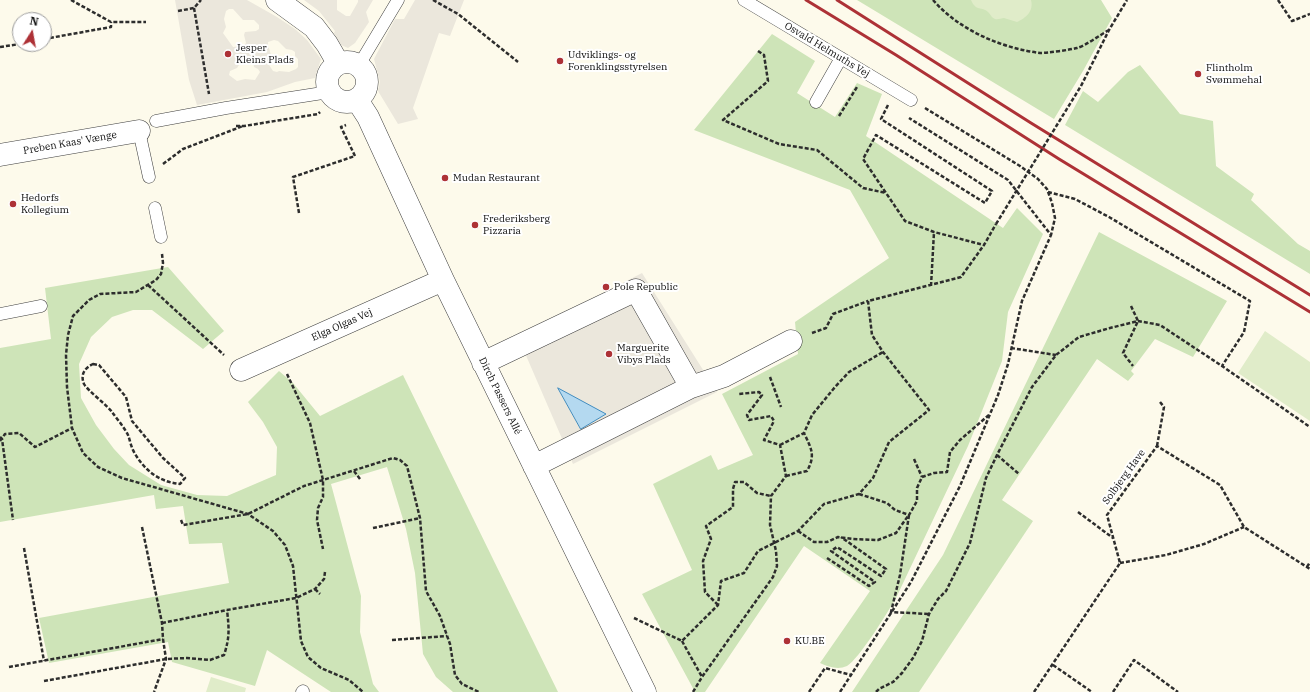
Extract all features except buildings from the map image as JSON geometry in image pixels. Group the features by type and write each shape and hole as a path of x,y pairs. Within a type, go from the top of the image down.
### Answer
{"street":[{"path":"277,0 314,27 327,44 338,63"},
{"path":"351,62 359,65 364,71 367,79 367,87 363,94 362,108 350,102 342,102 335,99 329,92 326,85 330,71 338,63 351,62"},
{"name":"Dirch Passers Allé","path":"362,108 443,280 645,692"},
{"name":"Preben Kaas' Vænge","path":"0,155 148,126"},
{"name":"Elga Olgas Vej","path":"241,370 443,280"},
{"path":"483,362 636,290 691,387"},
{"path":"534,466 691,387 724,376 791,341"}],"lane":[{"path":"359,65 398,0"},
{"name":"Osvald Helmuths Vej","path":"744,0 911,100"},
{"path":"816,102 841,58"},
{"path":"148,176 148,126 226,108 329,92"},
{"path":"155,208 161,237"},
{"path":"0,314 40,306"}],"path":[{"path":"71,0 111,22 146,22"},
{"path":"178,11 194,8 201,0"},
{"path":"433,0 458,14 518,62"},
{"path":"933,0 938,6 966,28 1004,46 1042,53 1078,48 1109,30"},
{"path":"791,341 826,328 834,314 868,301 931,286 961,277 984,245 1081,86 1109,30 1128,0"},
{"path":"1278,0 1292,21 1310,14"},
{"path":"194,8 210,96"},
{"path":"52,38 111,27 111,22"},
{"path":"0,47 12,45"},
{"path":"758,51 764,55 768,81 723,120 779,144 817,150 863,188 886,193"},
{"path":"839,116 866,73"},
{"path":"840,692 911,582 960,486 998,395 1022,301 1051,235 1055,218 1047,189 1038,179 1020,166 911,100"},
{"path":"894,109 888,105 881,119 992,191 985,203 876,135 863,159 905,221 934,232 984,245"},
{"path":"299,213 293,177 355,156 341,127 362,108"},
{"path":"908,118 1008,180 1051,235"},
{"path":"148,176 183,149 244,126"},
{"path":"1048,192 1075,199 1110,217 1250,301 1244,332 1222,366"},
{"path":"931,286 934,232"},
{"path":"161,237 163,263 162,274 156,280 136,292 100,294 89,300 73,316 68,335 66,355 67,387 72,428 83,453 98,467 122,478 248,514 273,531 285,545 293,566 301,641 308,657 321,668 349,680 362,692"},
{"path":"148,285 241,370"},
{"path":"682,641 718,605 721,581 744,573 758,551 798,531 824,504 859,494 873,478 889,442 928,410 883,352 872,335 868,301"},
{"path":"1131,306 1138,321"},
{"path":"1133,366 1123,353 1138,321"},
{"path":"876,692 893,682 914,658 922,641 928,614 938,599 946,591 970,543 986,478 997,455 1032,387 1056,355 1079,337 1138,321 1160,325 1310,427"},
{"path":"1011,348 1056,355"},
{"path":"724,376 735,395 759,392 762,395 747,415 749,420 771,416 774,421 764,440 780,445 804,433 812,415 834,387 849,372 883,352"},
{"path":"278,354 310,423 323,480 323,497 318,508 317,520 323,549"},
{"path":"762,356 781,407"},
{"path":"93,364 100,365 126,397 132,421 164,458 185,478 180,484 170,483 154,475 142,464 133,451 127,434 111,410 84,384 83,373 86,367 93,364"},
{"path":"1157,446 1164,407 1160,402"},
{"path":"798,531 814,542 827,542 838,537 878,540 896,533 909,516 917,501 916,488 922,477 934,473 947,472 950,452 960,440 990,414"},
{"path":"14,520 1,439 5,434 19,433 35,447 72,428"},
{"path":"693,692 773,577 777,566 770,525 771,496 786,476 808,471 812,462 812,449 804,433"},
{"path":"780,445 786,476"},
{"name":"Solbjerg Have","path":"1120,563 1107,514 1157,446 1220,485 1244,527 1308,568"},
{"path":"997,455 1019,474"},
{"path":"181,520 183,524 248,514 304,486 393,458 400,460 407,466 420,518 426,591 440,616 450,644 455,675 462,684 479,692"},
{"path":"914,460 922,477"},
{"path":"354,471 360,479"},
{"path":"718,605 705,592 703,560 711,539 706,526 733,507 733,489 735,482 744,482 757,493 771,496"},
{"path":"859,494 888,503 895,510 909,516"},
{"path":"1078,512 1113,538"},
{"path":"892,612 900,575 909,516"},
{"path":"373,528 420,518"},
{"path":"142,527 162,623 166,659 154,692"},
{"path":"1034,692 1120,563 1166,555 1204,544 1244,527"},
{"path":"827,558 869,586 875,582 831,551 837,547 881,576 886,569 841,537"},
{"path":"24,548 44,661"},
{"path":"1308,568 1310,562"},
{"path":"162,623 296,598 315,589 324,579 325,572"},
{"path":"315,589 320,594"},
{"path":"44,681 166,659 187,658 210,660 224,655 228,641 229,628 226,610"},
{"path":"892,612 928,614"},
{"path":"612,627 632,617 682,641 702,677"},
{"path":"392,640 447,636"},
{"path":"9,667 163,638"},
{"path":"1113,692 1134,660 1178,692"},
{"path":"1053,664 1092,692"},
{"path":"809,692 825,668 851,675"}],"green space":[{"path":"857,0 1101,0 1112,18 1083,71 1054,119"},
{"path":"971,0 1031,0 1032,4 1028,14 1017,22 1004,18 995,19 986,10 975,6"},
{"path":"772,34 815,61 797,93 835,117 857,83 882,94 866,136 1003,228 1017,208 1043,234 1008,312 1002,361 968,446 896,598 866,645 847,666 834,668 820,663 870,591 804,546 705,692 695,692 642,594 692,570 653,484 711,455 718,470 753,455 722,394 798,354 795,322 889,258 850,190 694,130"},
{"path":"1140,65 1180,114 1213,121 1216,166 1254,194 1251,200 1298,244 1310,251 1310,274 1065,125 1083,91 1098,102 1128,72"},
{"path":"1099,232 1227,301 1193,357 1155,339 1131,371 1134,374 1128,381 1097,359 1002,500 1033,521 919,692 852,692 943,555"},
{"path":"168,267 224,331 203,349 152,310 133,310 112,317 91,337 79,364 81,398 96,425 114,449 129,465 161,485 197,495 227,496 276,475 277,447 263,422 248,402 279,371 293,383 320,416 403,375 558,692 453,692 436,677 423,654 415,573 406,529 387,467 331,484 361,596 360,632 373,684 379,692 331,692 267,650 255,686 172,662 168,642 49,663 39,618 229,583 222,543 189,544 183,506 156,509 154,495 0,522 0,348 51,339 45,288"},
{"path":"1265,331 1310,362 1310,421 1238,373"},
{"path":"211,677 246,688 245,692 206,692"}],"shaded area":[{"name":"Jesper Kleins Plads","path":"175,0 247,0 295,29 307,40 321,59 315,78 295,82 267,92 197,105 189,80","holes":["233,9 243,20 254,20 259,25 259,29 256,31 245,32 244,35 246,43 244,46 233,47 223,33 226,27 224,19 226,11","274,40 278,41 286,49 295,52 295,56 298,59 298,67 289,72 273,71 269,65 271,55 268,42","244,57 253,57 254,67 260,72 255,80 245,79 237,81 229,75 230,71 237,68"]},
{"path":"304,0 337,0 337,10 346,16 350,16 358,0 373,0 366,12 369,22 355,43 348,48 341,45 334,33 335,31 319,11"},
{"path":"415,0 464,0 450,36 439,33 413,108 418,119 398,124 378,91 380,82 374,59 395,19 404,19"},
{"name":"Marguerite Vibys Plads","path":"642,273 717,392 573,464 518,337"}],"water":[{"path":"558,388 606,414 581,429"}],"railway":[{"path":"806,0 896,55 1059,159 1310,312"},
{"path":"837,0 1031,123 1310,295"}],"place":[{"name":"Jesper Kleins Plads","path":"228,54"},
{"name":"Udviklings- og Forenklingsstyrelsen","path":"560,61"},
{"name":"Flintholm Svømmehal","path":"1198,74"},
{"name":"Mudan Restaurant","path":"445,178"},
{"name":"Hedorfs Kollegium","path":"13,204"},
{"name":"Frederiksberg Pizzaria","path":"475,225"},
{"name":"Pole Republic","path":"606,287"},
{"name":"Marguerite Vibys Plads","path":"609,354"},
{"name":"KU.BE","path":"787,641"}]}
